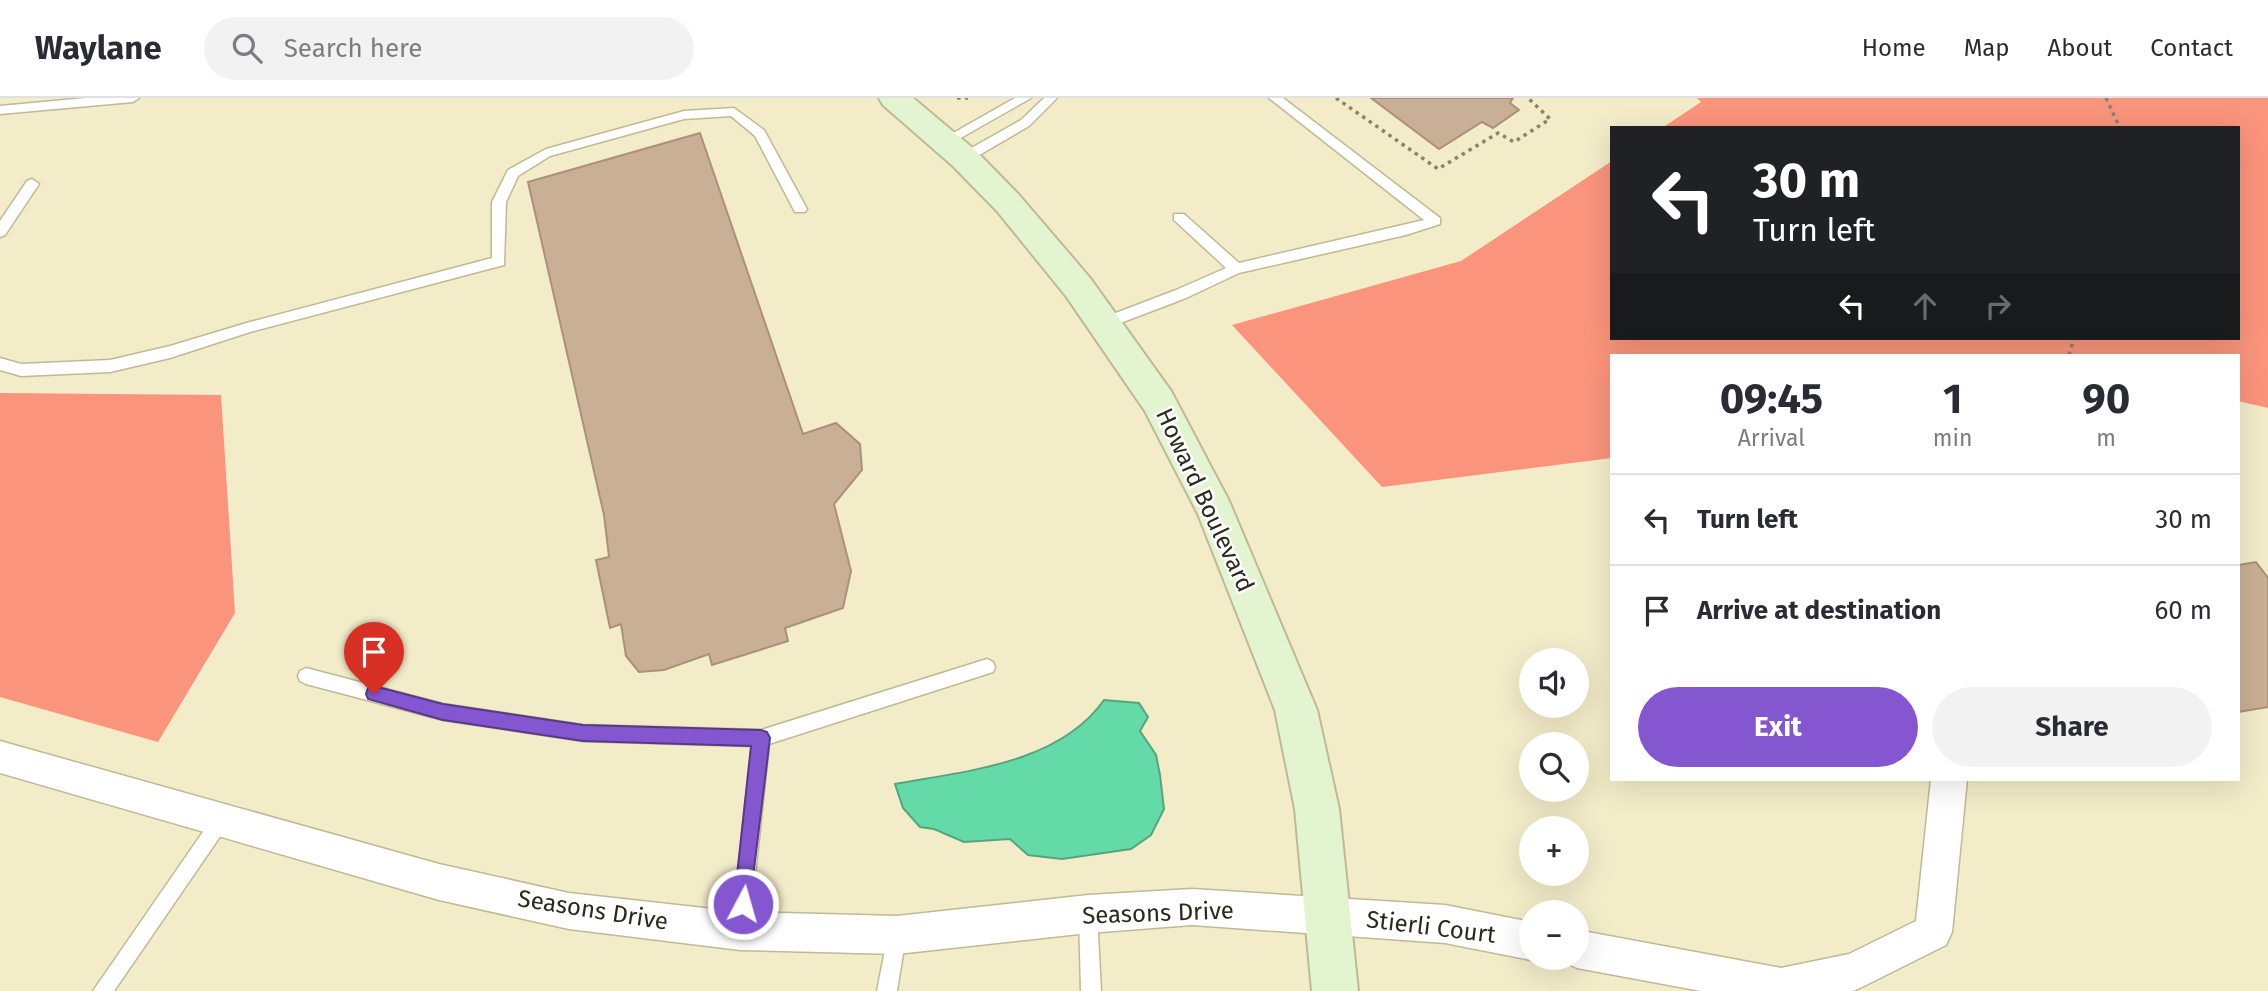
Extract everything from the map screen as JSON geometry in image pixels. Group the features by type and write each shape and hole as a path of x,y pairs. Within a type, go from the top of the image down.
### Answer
{"main road":[{"name":"Howard Boulevard","path":"894,98 955,149 1038,237 1105,323 1158,401 1209,499 1296,710 1317,809 1330,916 1335,991"}],"street":[{"name":"Seasons Drive","path":"0,757 439,882 556,908 740,931 897,934 1088,914 1192,907 1330,916"},
{"path":"1589,951 1781,989 1853,972 1933,932 1949,781"},
{"name":"Stierli Court","path":"1330,916 1445,924 1519,939"}],"lane":[{"path":"0,110 133,98"},
{"path":"955,149 1025,98"},
{"path":"955,149 1025,123 1051,98"},
{"path":"1105,323 1181,294 1236,269 1435,221 1275,98"},
{"path":"0,364 21,370 110,366 170,352 250,327 499,261 499,202 513,173 546,153 684,115 734,112 760,133 800,209"},
{"path":"0,232 32,184"},
{"path":"1180,217 1236,269"},
{"path":"306,676 443,712 583,733 761,738 987,667"},
{"path":"740,931 761,738"},
{"path":"103,991 222,819"},
{"path":"1088,914 1091,991"},
{"path":"887,991 897,934"}],"path":[{"path":"957,98 968,98"},
{"path":"1336,98 1438,169 1498,133 1514,142 1550,119 1528,98"},
{"path":"2106,98 2119,126"}],"shaded area":[{"path":"1697,98 2268,98 2268,408 2240,401 2240,354 1610,354 1610,458 1382,487 1232,325 1461,261 1610,162 1610,340 2240,340 2240,126 1665,126 1701,102"},
{"path":"0,393 221,395 235,613 158,742 0,697"},
{"path":"1104,700 1139,703 1148,717 1140,731 1156,755 1160,775 1164,809 1151,835 1131,849 1062,859 1028,855 1010,839 964,842 934,829 920,827 903,808 895,784 980,769 1037,751 1062,738 1085,721"}],"building":[{"path":"1371,98 1513,98 1510,103 1519,110 1493,128 1482,122 1439,149"},
{"path":"700,133 803,434 836,423 860,444 862,470 834,504 851,571 843,608 785,628 788,641 712,665 709,654 664,670 639,672 626,656 621,624 610,628 596,560 609,557 604,515 528,182"},
{"path":"2256,562 2268,578 2268,707 2240,712 2240,565"}],"route":[{"path":"374,694 443,712 583,733 761,738 743,904"}]}
